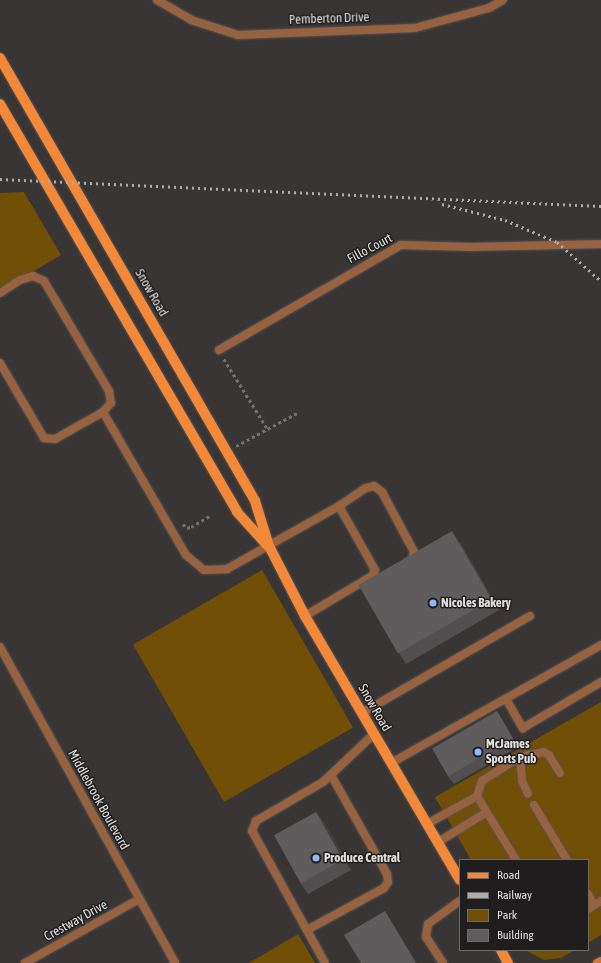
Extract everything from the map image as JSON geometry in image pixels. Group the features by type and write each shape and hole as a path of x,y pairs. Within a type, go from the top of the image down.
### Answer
{"main road":[{"name":"Snow Road","path":"0,58 255,501 268,546 305,616 459,878"},
{"name":"Snow Road","path":"0,104 237,512 268,546"},
{"path":"502,951 508,963"},
{"path":"597,963 601,961"}],"street":[{"name":"Pemberton Drive","path":"158,0 191,20 238,35 415,28 489,8 503,0"},
{"name":"Fillo Court","path":"219,350 401,245 472,247 601,244"},
{"path":"0,293 20,280 34,276 44,281 109,391 111,403 103,412 55,439 44,438 0,363"},
{"path":"103,412 186,555 204,570 227,569 332,508 339,506 366,488 374,486 382,492 414,552 412,560 400,565"},
{"path":"339,506 375,570 372,576"},
{"path":"305,616 372,576 383,573"},
{"path":"362,713 530,616"},
{"path":"391,763 506,700 601,645"},
{"name":"Middlebrook Boulevard","path":"0,647 175,963"},
{"path":"506,700 523,728 601,682"},
{"path":"325,963 252,831 256,820 331,775 374,734"},
{"path":"427,824 477,796 482,781 520,757 542,752 549,755 560,773"},
{"path":"520,757 522,781 528,794"},
{"path":"307,930 384,888 388,882 387,874 331,775"},
{"path":"477,796 515,859"},
{"path":"534,804 566,859"},
{"path":"438,842 487,812"},
{"path":"589,896 594,905"},
{"name":"Crestway Drive","path":"25,963 139,899"},
{"path":"443,963 426,937 428,924 459,902"}],"path":[{"path":"219,350 267,428"},
{"path":"236,446 297,413"},
{"path":"180,519 187,528 212,515"}],"green space":[{"path":"24,192 61,255 0,291 0,193"},
{"path":"262,570 353,728 224,802 133,644"},
{"path":"601,702 601,935 589,942 589,859 470,859 435,797"},
{"path":"298,934 315,963 249,963"},
{"path":"527,951 573,951 561,958 544,960"}],"building":[{"name":"Nicoles Bakery","path":"452,531 491,599 398,653 358,585"},
{"name":"McJames Sports Pub","path":"497,711 513,739 448,776 432,748"},
{"name":"Produce Central","path":"316,812 343,860 301,883 274,835"},
{"path":"385,911 416,963 361,963 344,935"}],"railway":[{"path":"0,179 601,206"},
{"path":"442,204 505,220 557,242 601,281"}],"place":[{"name":"Nicoles Bakery","path":"433,603"},
{"name":"McJames Sports Pub","path":"478,752"},
{"name":"Produce Central","path":"316,858"}]}
